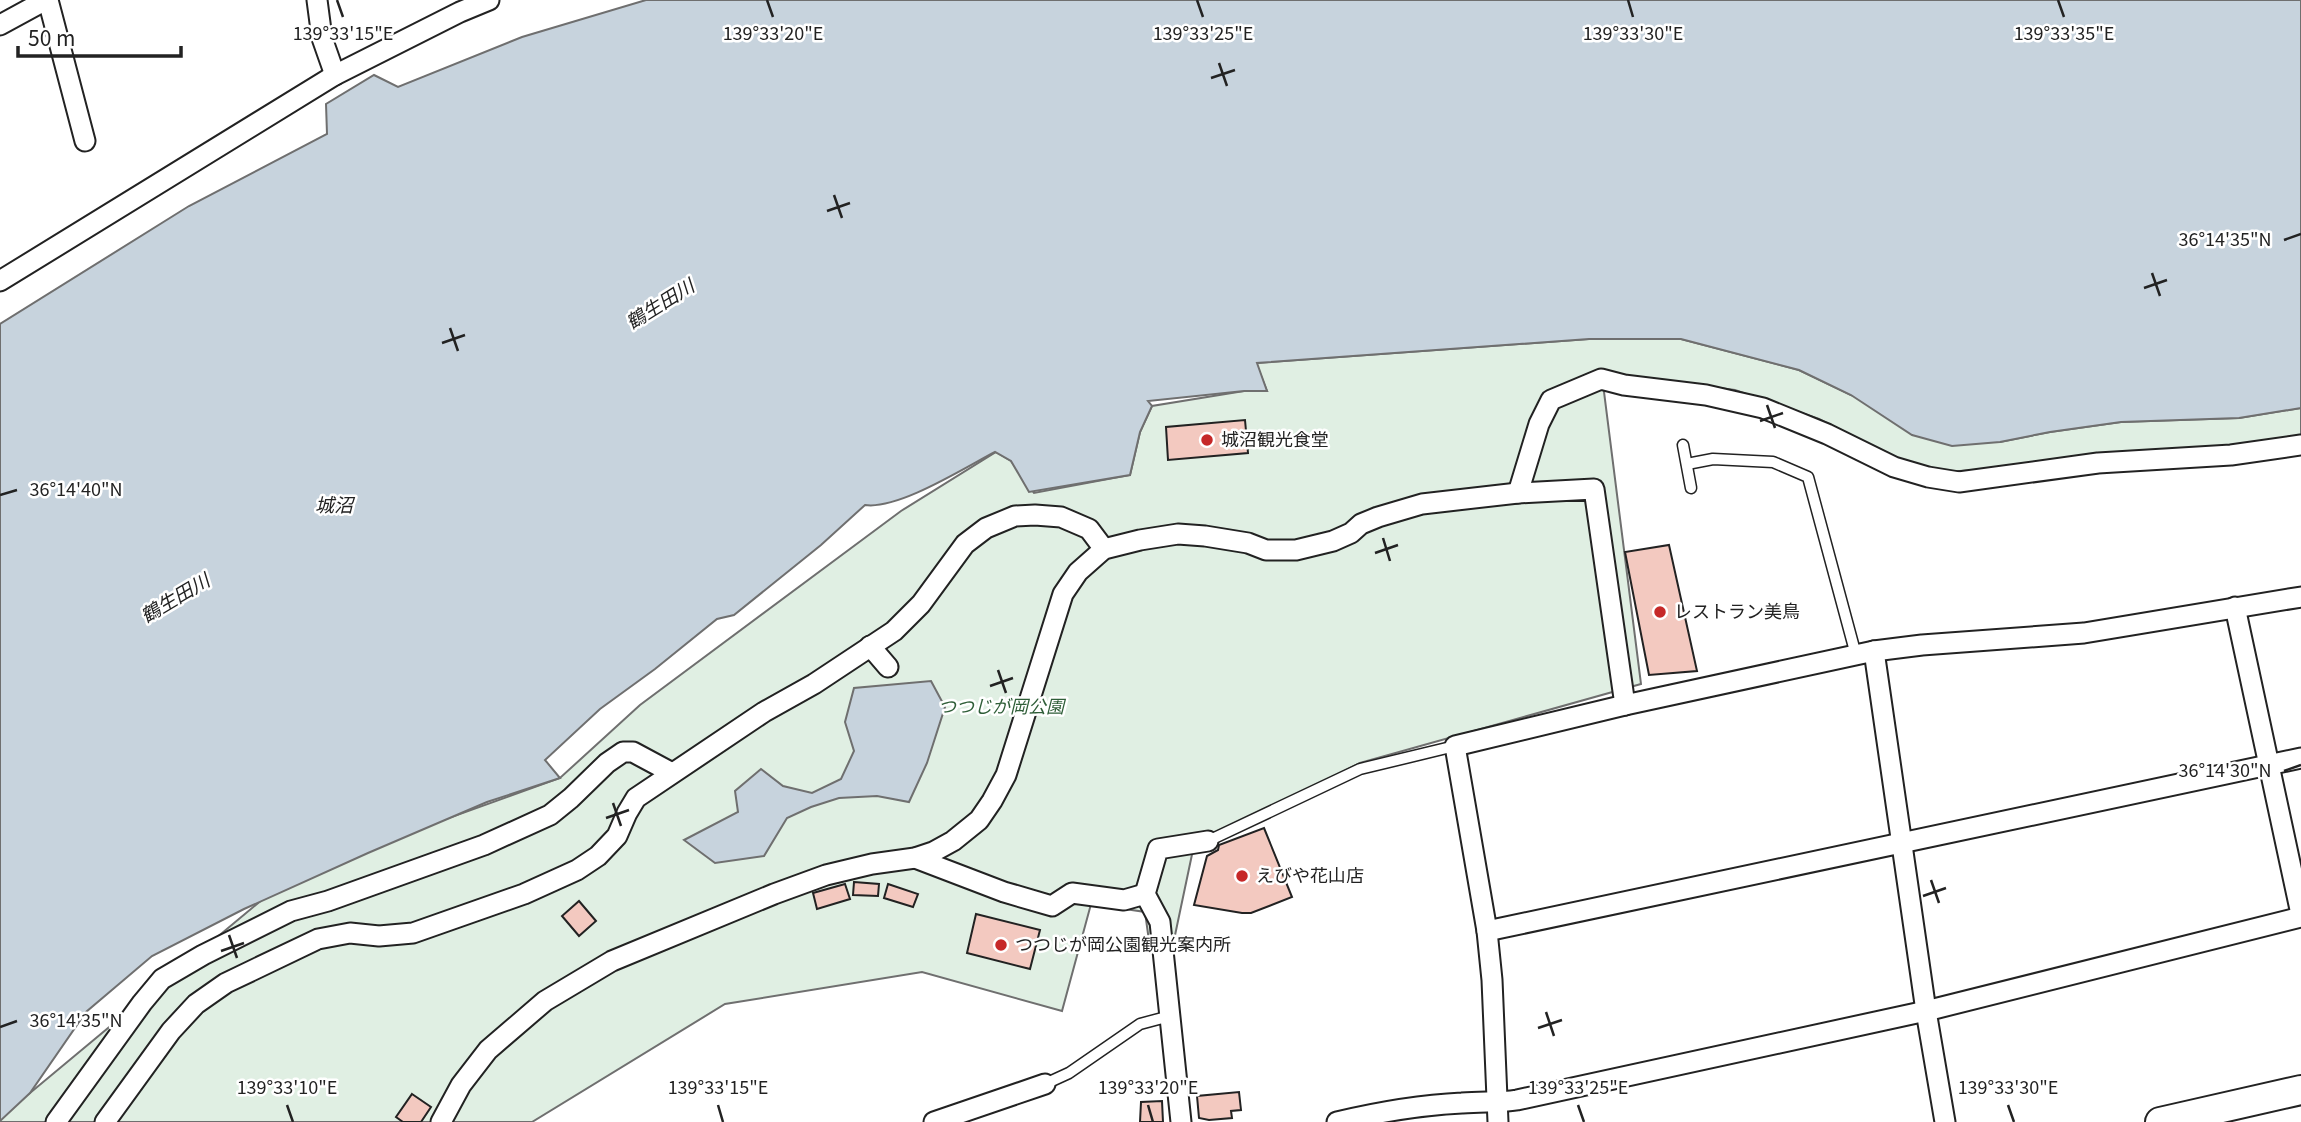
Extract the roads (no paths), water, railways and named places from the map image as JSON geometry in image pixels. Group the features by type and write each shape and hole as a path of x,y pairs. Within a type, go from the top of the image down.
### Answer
{"street":[{"path":"0,24 47,0 85,141"},
{"path":"317,0 322,37 335,75"},
{"path":"0,281 335,75 489,0"},
{"path":"1518,493 1539,424 1551,400 1601,379 1624,385 1706,395 1763,408 1828,434 1894,467 1959,482 2098,463 2231,455 2301,446"},
{"path":"441,1122 461,1085 488,1050 545,1001 612,961 825,874 872,864 915,859 953,841 979,820 1006,775 1063,594 1079,572 1104,549 1178,534 1227,538 1266,550 1296,550 1333,541 1351,533 1361,524 1422,503 1518,493 1594,489 1625,705"},
{"path":"104,1122 171,1031 196,1004 226,983 318,939 350,933 379,936 413,933 524,894 577,870 598,856 617,836 636,798 764,712 814,684 894,631 921,604 965,544 986,528 1015,516 1061,517 1089,529 1104,549"},
{"path":"1498,1112 1487,931 1455,746 1625,705 1865,653 1922,645 2084,633 2301,597"},
{"path":"1337,1122 1383,1111 1464,1102 1498,1112 1926,1011 2301,915 2235,607"},
{"path":"870,646 888,667"},
{"path":"1865,653 1902,843 1945,1122"},
{"path":"56,1122 162,979 203,955 291,911 328,901 484,845 550,815 571,799 607,763 623,752 633,752 672,773"},
{"path":"1487,931 2301,758"},
{"path":"1181,1122 1160,922 1145,894 1158,849 1208,841"},
{"path":"915,859 1004,892 1052,906 1072,893 1124,900 1145,894"},
{"path":"934,1122 1045,1084"},
{"path":"2160,1122 2301,1090"}],"lane":[{"path":"1683,445 1691,488"},
{"path":"1687,464 1713,458 1773,462 1808,477 1865,653"},
{"path":"1208,841 1360,769 1455,746"},
{"path":"1045,1084 1069,1073 1140,1024 1171,1016"}],"water":[{"name":"城沼","path":"646,0 2301,0 2301,408 2239,418 2121,422 2000,442 1952,446 1912,435 1851,395 1799,370 1681,339 1589,339 1257,363 1267,391 1148,401 1152,406 1140,432 1130,475 1029,492 1011,461 995,452 912,495 879,505 865,505 821,545 734,615 717,619 600,709 545,760 560,778 487,802 368,853 244,909 152,956 86,1012 30,1093 0,1121 0,324 189,206 327,134 326,104 374,75 398,87 522,37"},
{"path":"931,681 945,707 927,763 909,802 877,796 839,798 811,807 787,818 764,856 715,863 684,840 738,812 735,791 761,769 783,786 812,793 841,779 854,751 845,722 854,688"}],"place":[{"name":"城沼観光食堂","path":"1207,440"},
{"name":"レストラン美鳥","path":"1660,612"},
{"name":"えびや花山店","path":"1242,876"},
{"name":"つつじが岡公園観光案内所","path":"1001,945"}],"water label":[{"name":"鶴生田川","path":"660,304"},
{"name":"鶴生田川","path":"175,598"}],"park label":[{"name":"つつじが岡公園","path":"1001,707"}]}
